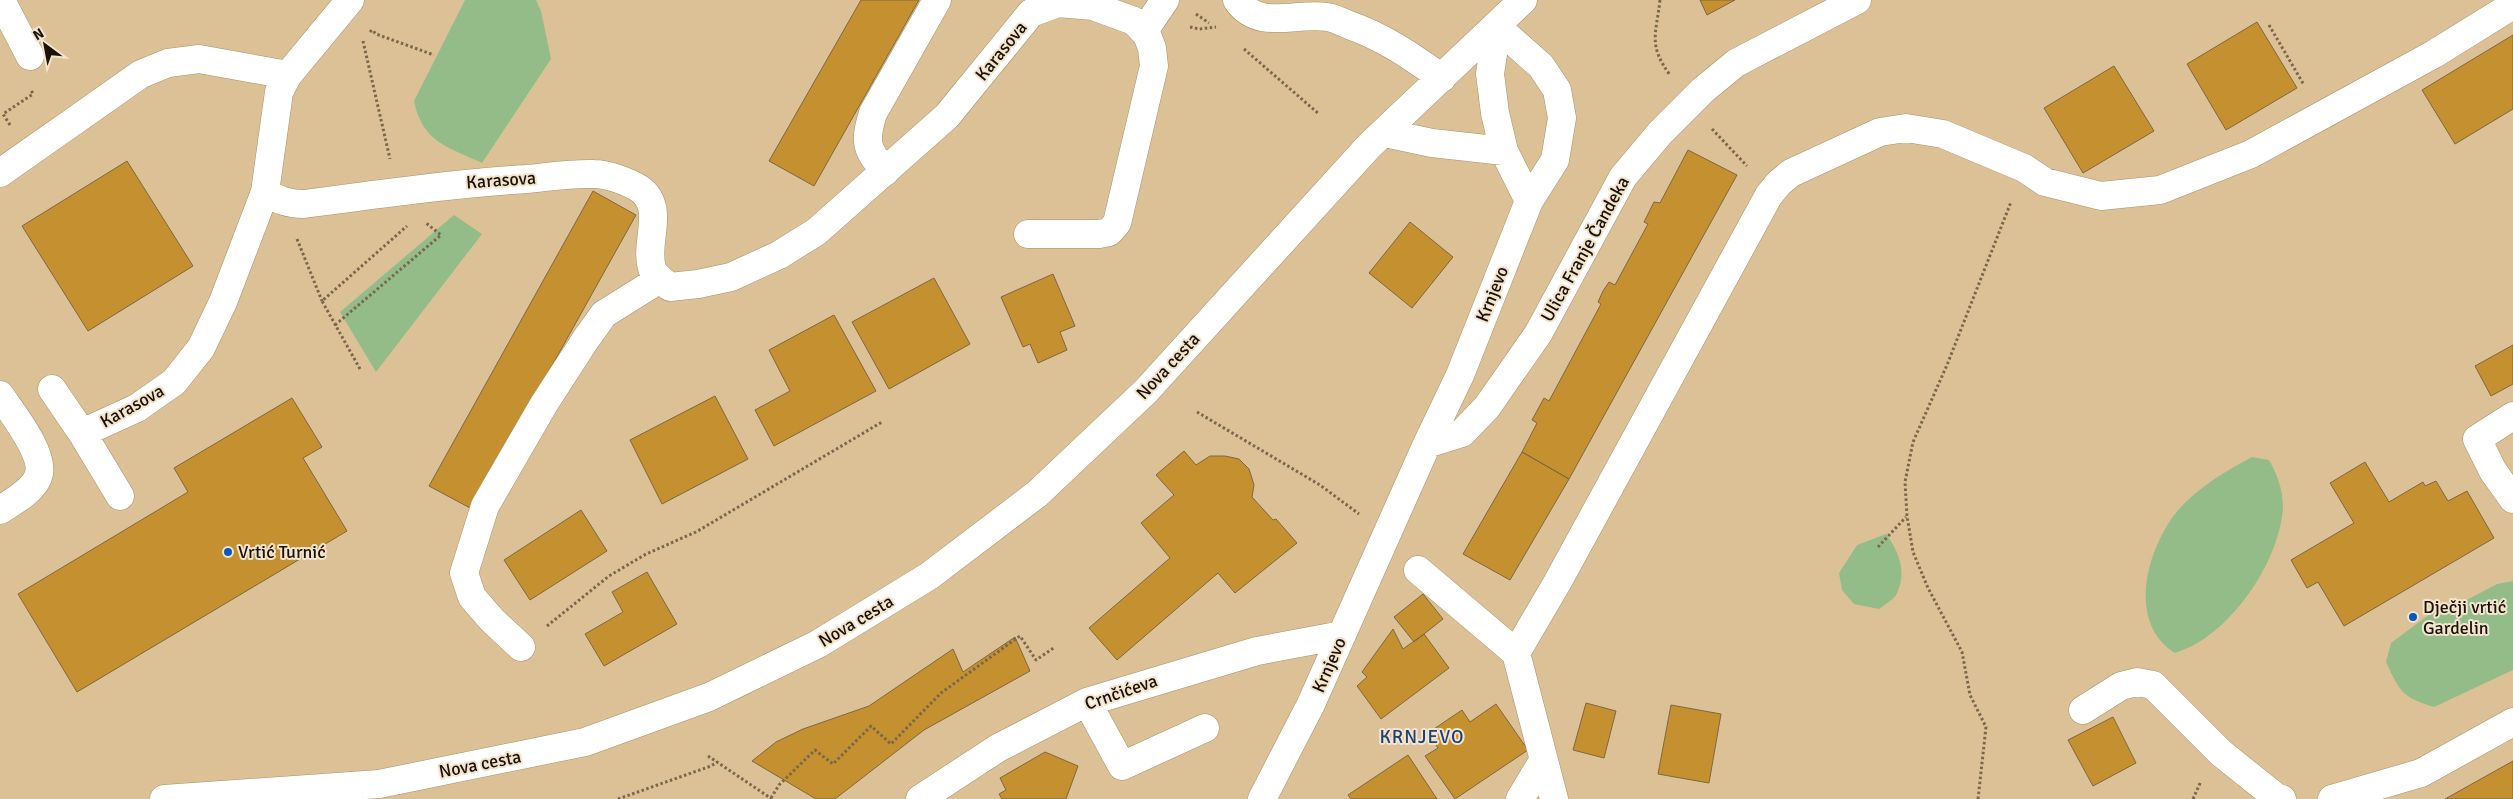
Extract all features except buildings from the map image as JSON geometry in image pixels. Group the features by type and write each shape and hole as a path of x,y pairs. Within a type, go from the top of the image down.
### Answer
{"street":[{"path":"1,0 30,56"},
{"name":"Karasova","path":"52,389 82,434 137,408 174,382 201,348 223,302 265,192 280,92 288,75 350,0"},
{"path":"885,172 870,154 866,143 867,132 873,113 937,0"},
{"path":"1028,234 1098,234 1109,232 1117,223 1154,66 1152,48 1144,32 1165,0"},
{"path":"1237,0 1254,16 1271,19 1327,17 1364,30 1396,45 1442,78"},
{"path":"1385,133 1523,0"},
{"name":"Ulica Franje Čandeka","path":"1427,444 1462,433 1487,407 1538,334 1623,178 1660,133 1703,90 1736,63 1857,0"},
{"name":"Karasova","path":"265,192 283,202 304,204 457,184 596,174 622,181 641,190 651,201 654,217 651,241 652,269 660,280 670,287 698,284 731,277 779,256 816,232 948,116 1032,13 1058,3 1093,6 1134,22 1144,32"},
{"path":"1516,653 1557,583 1769,195 1779,182 1792,173 1880,132 1906,128 1943,134 2024,168 2045,182 2101,196 2160,190 2251,154 2434,54 2513,5"},
{"path":"1497,26 1490,74 1504,151 1529,201"},
{"name":"Krnjevo","path":"1262,799 1286,756 1460,374 1529,201 1555,160 1562,118 1557,90 1541,66 1497,26"},
{"path":"0,173 141,74 168,63 199,59 288,75"},
{"path":"1385,133 1432,143 1504,151"},
{"name":"Nova cesta","path":"164,799 379,784 585,742 709,698 818,644 929,576 1037,494 1146,391 1369,146 1385,133"},
{"path":"521,647 492,620 472,597 464,574 485,506 544,404 604,314 660,280"},
{"path":"0,395 28,437 39,461 38,477 23,494 0,510"},
{"path":"2511,417 2477,439 2492,471 2513,499"},
{"path":"82,434 120,496"},
{"path":"1418,570 1516,653 1542,761 1554,799"},
{"name":"Crnčićeva","path":"920,799 998,748 1087,702 1257,651 1342,635"},
{"path":"2083,710 2121,686 2137,682 2153,685 2221,753 2276,797 2282,799"},
{"path":"1087,702 1122,766 1205,728"},
{"path":"2332,799 2421,772 2513,722"},
{"path":"1520,799 1542,761"}],"path":[{"path":"1658,58 1654,47 1660,0"},
{"path":"2268,25 2309,94"},
{"path":"376,34 434,55"},
{"path":"362,40 391,162"},
{"path":"1237,44 1319,114"},
{"path":"11,128 3,114 33,94"},
{"path":"1711,128 1751,171"},
{"path":"1978,799 1986,727 1970,696 1962,652 1928,588 1913,552 1907,516 1905,482 1913,442 1947,366 2024,168"},
{"path":"322,301 418,216 409,190"},
{"path":"335,325 441,235 424,221"},
{"path":"294,231 322,301 360,369"},
{"path":"1196,412 1320,485 1364,518"},
{"path":"521,647 609,576 646,554 696,532 882,422"},
{"path":"1878,547 1907,516"},
{"path":"708,756 772,799 779,786 815,750 833,764 871,726 891,744 941,693 1020,636 1036,660 1055,648"},
{"path":"618,799 711,766 717,762"}],"green space":[{"path":"465,0 536,0 541,11 551,59 482,163 448,147 430,134 423,126 414,101"},
{"path":"454,215 482,234 376,372 340,312"},
{"path":"2252,457 2269,460 2281,488 2283,507 2280,528 2272,551 2262,573 2248,595 2232,614 2214,631 2195,644 2175,653 2160,640 2151,624 2146,606 2146,586 2156,548 2175,514 2183,505 2221,475"},
{"path":"1886,534 1895,548 1900,562 1901,578 1897,593 1892,600 1879,609 1854,604 1842,590 1839,573 1857,545"},
{"path":"2513,581 2513,670 2434,707 2415,700 2403,692 2386,662 2391,643 2430,614 2463,602 2497,584"}],"place":[{"name":"Vrtić Turnić","path":"228,552"},
{"name":"Dječji vrtić Gardelin","path":"2413,617"}],"district":[{"name":"KRNJEVO","path":"1422,736"}]}
